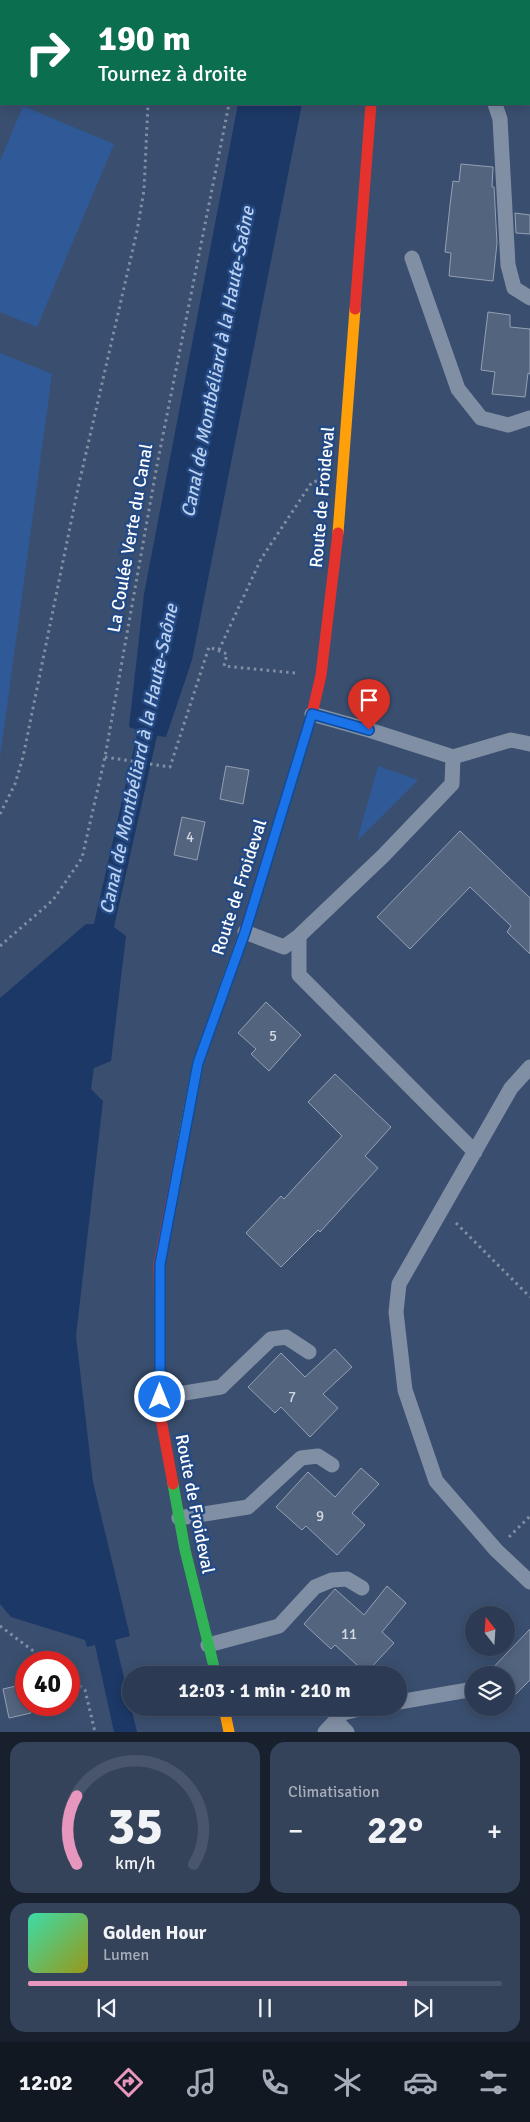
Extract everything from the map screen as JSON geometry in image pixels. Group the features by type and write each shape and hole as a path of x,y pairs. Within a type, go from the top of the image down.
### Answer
{"street":[{"name":"Route de Froideval","path":"214,1666 179,1518 160,1419 160,1264 198,1063 245,932 312,714 321,675 342,477 371,105"},
{"path":"226,1716 230,1732"}],"lane":[{"path":"495,105 500,118 508,265 514,288 530,298"},
{"path":"412,258 458,389 480,418 508,425 530,418"},
{"path":"312,714 369,730 453,758 511,740 530,744"},
{"path":"245,932 284,946 299,936 383,856 452,784 453,758"},
{"path":"299,936 298,975 475,1152"},
{"path":"530,1067 511,1088 399,1284 396,1312 405,1390 436,1481 496,1550 530,1582"},
{"path":"160,1397 221,1387 271,1339 286,1336 309,1352"},
{"path":"179,1518 248,1507 300,1458 318,1456 332,1465"},
{"path":"208,1645 279,1626 315,1587 332,1580 347,1579 362,1588"},
{"path":"407,1701 465,1691"},
{"path":"340,1716 331,1726 348,1732"}],"path":[{"path":"0,814 15,784 23,757 78,488 137,231 144,190 148,105"},
{"name":"La Coulée Verte du Canal","path":"0,946 53,900 82,858 105,757 157,465 229,105"},
{"path":"219,650 261,559 312,482 342,477"},
{"path":"105,757 170,767 209,647 227,654 224,666 321,675"},
{"path":"443,1209 530,1297"},
{"path":"496,1550 530,1516"},
{"path":"0,1626 33,1651"},
{"path":"80,1687 84,1690 95,1732"}],"shaded area":[{"path":"23,106 114,144 37,327 0,312 0,161"},
{"path":"0,353 52,374 0,758"},
{"path":"378,766 418,780 357,841"}],"water":[{"name":"Canal de Montbéliard à la Haute-Saône","path":"238,105 302,105 192,660 166,737 157,736 114,927 126,936 111,1061 94,1068 91,1089 103,1101 76,1336 93,1482 130,1636 115,1640 122,1669 122,1716 133,1716 137,1732 114,1732 95,1645 87,1647 85,1640 11,1617 0,1604 0,998 86,924 94,924 138,730 129,727 144,594"}],"building":[{"path":"461,164 493,167 492,187 494,187 497,243 493,281 449,276 451,253 445,252 450,205 453,181 459,182"},
{"path":"515,213 530,215 530,234 516,233"},
{"path":"488,312 510,315 510,327 530,329 530,374 528,373 525,397 492,394 495,372 481,370"},
{"path":"226,766 249,770 243,804 220,799"},
{"path":"182,817 205,822 197,860 174,855"},
{"path":"460,831 530,898 530,954 507,932 511,926 470,887 410,949 377,917"},
{"path":"266,1002 301,1035 269,1071 251,1054 256,1049 238,1033"},
{"path":"335,1074 391,1127 365,1156 378,1168 320,1232 318,1230 281,1267 246,1233 281,1196 284,1199 342,1136 308,1102"},
{"path":"335,1349 352,1367 323,1394 338,1408 310,1437 281,1407 275,1413 248,1387 281,1353 305,1377"},
{"path":"361,1468 379,1484 352,1513 365,1525 337,1555 306,1526 302,1530 276,1507 308,1472 335,1497"},
{"path":"387,1586 406,1603 382,1632 394,1643 373,1666 358,1666 335,1645 331,1649 304,1624 335,1589 364,1615"},
{"path":"530,1629 530,1680 515,1695 515,1666 495,1666 504,1656 515,1656 515,1645"},
{"path":"15,1686 15,1716 18,1716 9,1718 3,1689"}],"traffic: fast":[{"path":"173,1484 185,1550 214,1666"}],"traffic: slow":[{"path":"338,533 355,309"},
{"path":"183,1140 198,1063 245,931"},
{"path":"226,1716 229,1732"}],"traffic: jam":[{"path":"355,309 371,105"},
{"path":"245,931 312,714 321,675 338,533"},
{"path":"173,1484 161,1419 159,1264 183,1140"}],"route":[{"path":"160,1397 160,1264 198,1063 245,932 312,714 369,730"}]}
